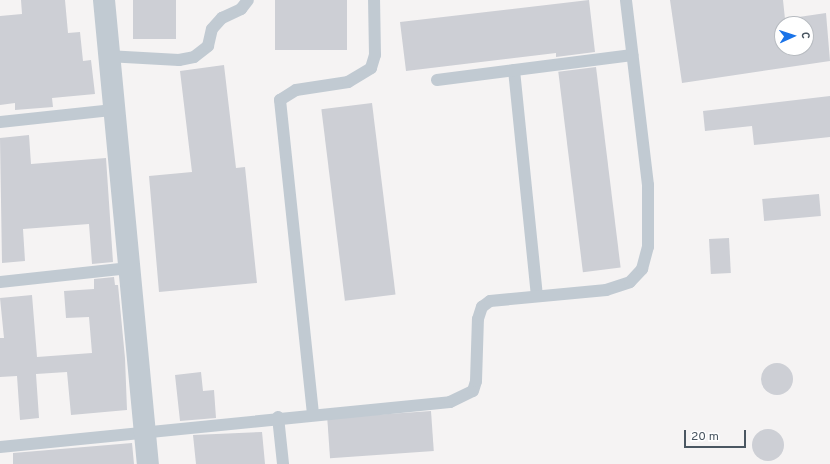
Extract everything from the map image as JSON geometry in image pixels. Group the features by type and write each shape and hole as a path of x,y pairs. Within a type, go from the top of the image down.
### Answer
{"street":[{"path":"104,0 112,110 146,432 148,464"}],"lane":[{"path":"107,56 179,60 194,58 208,46 212,29 222,18 241,9 248,0"},
{"path":"313,414 280,100 296,90 348,82 371,68 375,55 374,0"},
{"path":"0,446 464,398 473,391 476,381 478,319 482,307 502,298 606,290 630,282 642,269 648,247 648,185 626,0"},
{"path":"437,80 632,55"},
{"path":"514,70 538,295"},
{"path":"0,122 112,110"},
{"path":"0,282 129,268"},
{"path":"278,418 283,464"}],"building":[{"path":"21,0 65,0 68,33 80,32 83,61 91,60 95,94 52,98 53,107 15,110 15,103 0,105 0,16 22,14"},
{"path":"133,0 176,0 176,39 133,39"},
{"path":"275,0 347,0 347,50 275,50"},
{"path":"589,0 595,52 556,57 556,53 406,71 400,22"},
{"path":"670,0 783,0 785,16 774,16 774,56 814,56 814,16 806,16 826,13 830,61 682,83"},
{"path":"224,65 236,168 245,167 257,283 159,292 149,176 192,172 180,71"},
{"path":"596,67 621,267 583,272 558,72"},
{"path":"830,96 830,137 754,145 752,126 705,131 703,111"},
{"path":"372,103 396,295 345,301 321,109"},
{"path":"29,135 31,164 106,158 113,262 92,264 89,224 23,229 25,261 2,263 0,138"},
{"path":"819,194 821,216 764,221 762,199"},
{"path":"729,238 731,273 711,274 709,239"},
{"path":"114,277 115,285 118,285 125,358 127,410 71,415 67,372 36,374 39,418 20,420 17,376 0,377 0,338 4,338 0,298 32,295 37,357 92,353 89,317 66,318 64,291 94,289 94,279"},
{"path":"774,363 780,363 790,370 793,379 792,385 786,392 780,395 774,395 764,388 761,382 761,376 768,366"},
{"path":"201,372 203,391 214,390 216,418 180,421 175,375"},
{"path":"431,411 434,451 330,458 327,418"},
{"path":"765,429 771,429 781,436 784,445 783,451 777,458 771,461 765,461 755,454 752,448 752,442 759,432"},
{"path":"262,432 265,464 196,464 193,435"},
{"path":"132,443 134,464 13,464 13,453"}]}
